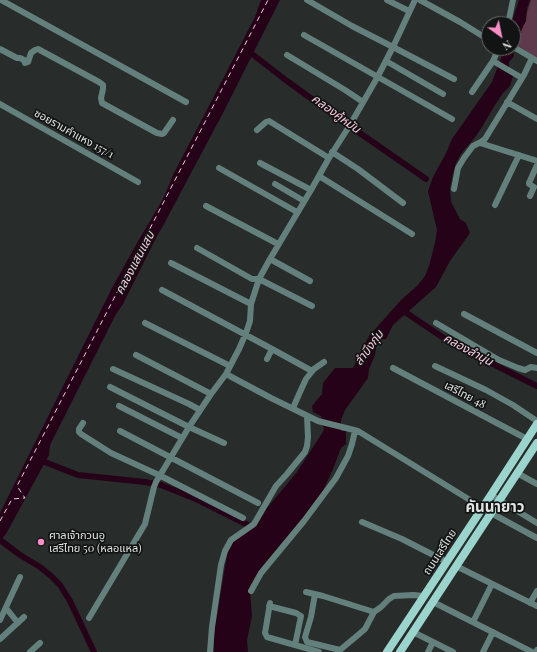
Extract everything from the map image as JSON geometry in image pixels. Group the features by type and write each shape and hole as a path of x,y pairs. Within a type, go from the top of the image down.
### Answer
{"main road":[{"name":"ถนนเสรีไทย","path":"387,652 491,495 537,422"},
{"name":"ถนนเสรีไทย","path":"400,652 537,443"}],"street":[{"path":"1,0 186,102"},
{"path":"307,0 352,26 454,79"},
{"path":"387,0 409,11"},
{"path":"89,618 145,524 155,485 189,427 226,374 239,349 250,321 251,304 259,279 278,244 377,78 415,0"},
{"path":"420,0 481,35"},
{"path":"510,16 513,0"},
{"path":"304,35 377,78 452,119"},
{"path":"0,49 17,58 22,64 28,62 31,53 38,49 99,82 103,85 104,89 101,98 102,103 157,133 164,133 173,120"},
{"path":"454,189 458,168 464,158 473,146 485,139 534,60 521,52"},
{"path":"287,55 363,102"},
{"path":"472,92 495,62 497,56"},
{"path":"386,61 443,94"},
{"path":"495,62 522,78"},
{"path":"507,102 537,119"},
{"name":"ซอยรามคำแหง 157/1","path":"0,104 138,182"},
{"path":"257,130 269,121 358,169 403,203"},
{"path":"480,143 519,155 537,165 529,183 534,187 530,196"},
{"path":"495,205 519,155"},
{"path":"260,163 311,190"},
{"path":"220,168 297,212"},
{"path":"319,176 412,234"},
{"path":"275,184 304,201"},
{"path":"206,206 278,244"},
{"path":"197,248 252,278 259,279 312,306"},
{"path":"270,259 310,281"},
{"path":"171,263 251,304"},
{"path":"162,290 312,371"},
{"path":"464,314 537,353"},
{"path":"145,323 230,366"},
{"path":"436,323 495,358 526,370 531,367 537,368"},
{"path":"267,359 272,349"},
{"path":"136,355 211,394"},
{"path":"293,408 306,379 312,371 324,362"},
{"path":"435,366 491,392 514,405 537,422"},
{"name":"เสรีไทย 48","path":"393,368 527,439"},
{"path":"113,369 200,410"},
{"path":"226,374 318,421 358,431 482,508 537,538"},
{"path":"110,387 224,443"},
{"path":"119,406 182,438"},
{"path":"210,652 222,558 230,541 254,524 276,486 305,452 308,437 307,416"},
{"path":"83,423 79,429 80,434 111,453 161,476 243,518"},
{"path":"120,430 258,503"},
{"path":"251,591 261,573 304,521 336,478 348,456 354,431"},
{"path":"517,473 537,484"},
{"path":"491,495 537,523"},
{"path":"362,522 402,539 447,562"},
{"path":"456,566 537,606"},
{"path":"0,620 20,577"},
{"path":"473,622 492,584"},
{"path":"530,603 537,591"},
{"path":"306,592 374,612"},
{"path":"315,594 311,617 305,637 307,642 340,650 364,629 374,612 389,599 394,596 424,596"},
{"path":"433,602 532,652"},
{"path":"295,645 302,618 296,613 270,605 265,633 266,636 269,638 319,652"},
{"path":"6,608 18,623"},
{"path":"0,639 24,617"},
{"path":"413,632 452,652"},
{"path":"483,652 493,632"},
{"path":"428,652 433,642"},
{"path":"30,652 40,643"}],"shaded area":[{"path":"531,0 537,0 537,58 521,48 521,32"}],"water":[{"name":"คลองแสนแสบ","path":"261,0 280,0 224,111 156,238 123,304 116,314 50,445 49,455 6,534 0,541 0,513 112,288 163,199 173,175 255,17"},
{"path":"519,0 530,0 527,9 526,21 521,31 521,16 514,16"},
{"name":"ลำบึงกุ่ม","path":"502,56 514,56 509,62 509,71 513,76 510,86 503,93 476,136 461,154 453,173 450,188 451,202 460,219 466,223 470,233 450,261 436,287 393,325 386,339 379,340 369,369 368,378 345,410 341,420 341,431 346,431 346,444 341,448 321,495 250,590 252,616 247,640 248,652 214,652 214,633 229,543 257,520 297,472 324,430 321,416 313,412 312,406 322,394 323,383 335,368 353,368 369,336 425,276 435,243 437,230 428,191 433,177 452,139 492,82"}],"waterway":[{"name":"คลองคู้หมัน","path":"247,50 341,120 426,179"},
{"name":"คลองลำนุ่น","path":"402,310 451,343 537,386"},
{"path":"37,459 78,475 161,485 196,499 254,528"},
{"path":"0,540 20,555 40,567 60,585 70,601 94,652"}],"ferry route":[{"path":"0,521 12,499 25,498 17,486 268,0"}],"place":[{"name":"ศาลเจ้ากวนอู เสรีไทย 50 (หลอแหล)","path":"41,542"}],"district":[{"name":"คันนายาว","path":"495,507"}]}
